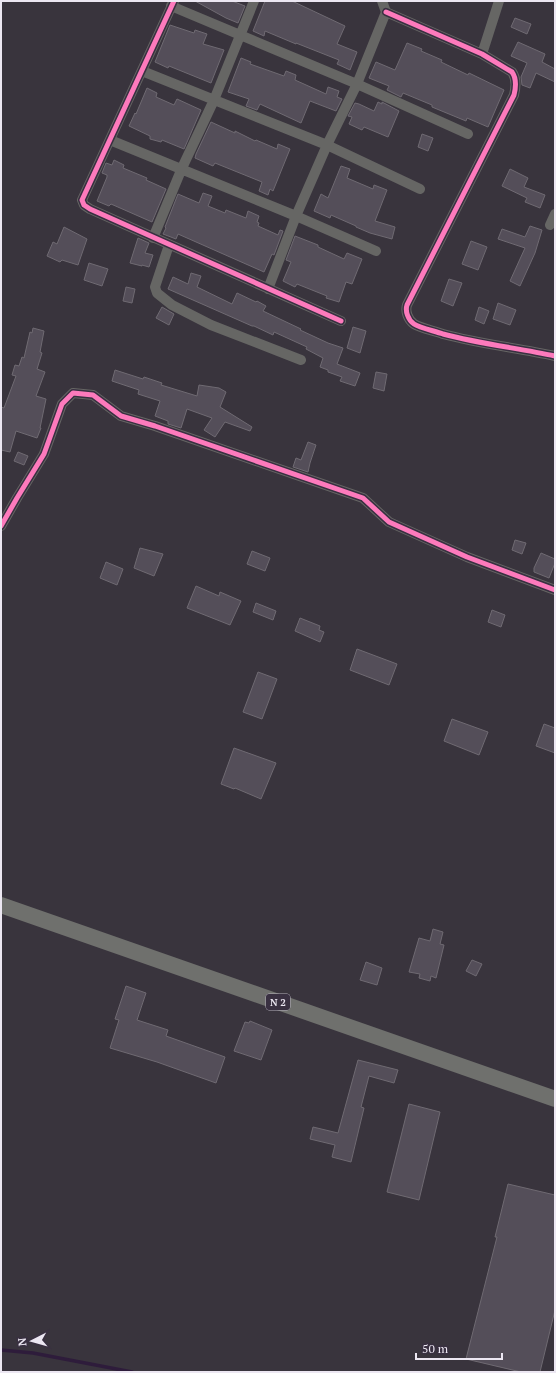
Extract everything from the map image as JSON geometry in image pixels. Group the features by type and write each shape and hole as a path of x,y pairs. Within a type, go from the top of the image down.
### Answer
{"main road":[{"name":"N 2","path":"1,905 434,1058 555,1099"}],"street":[{"path":"153,238 182,168 214,100 254,1"},
{"path":"268,289 296,216 327,145 357,84 386,12 382,1"},
{"path":"482,54 499,1"},
{"path":"341,321 153,238 84,205 82,200 173,3 468,134"},
{"path":"386,12 482,54 512,72 516,85 514,95 407,305 407,316 414,324 466,340 555,356"},
{"path":"142,71 327,145 420,189"},
{"path":"110,140 182,168 376,251"},
{"path":"550,225 555,214"},
{"path":"169,245 155,287 157,293 172,305 211,325 301,360"},
{"path":"1,526 44,454 62,404 72,393 93,395 121,416 155,426 363,498 389,522 467,557 555,590"}],"building":[{"path":"195,1 232,1 245,6 238,23"},
{"path":"265,1 292,1 345,26 337,44 357,52 350,70 337,64 339,60 265,31 264,36 253,31"},
{"path":"515,18 531,24 527,34 511,27"},
{"path":"170,25 194,33 195,30 207,34 203,44 224,50 211,83 155,62"},
{"path":"518,42 545,54 542,62 555,69 555,82 536,73 530,88 522,85 521,77 527,63 511,56"},
{"path":"407,43 442,60 441,62 468,75 469,73 504,90 488,127 467,118 466,121 403,93 401,97 387,90 389,86 369,78 376,62 395,70"},
{"path":"241,58 251,62 250,64 284,76 286,71 296,75 295,80 326,94 328,87 339,91 337,97 342,99 336,111 310,101 301,123 260,104 257,110 246,106 249,99 228,92"},
{"path":"147,88 157,93 156,97 174,105 177,99 201,110 184,149 162,140 161,142 150,139 150,136 129,126"},
{"path":"378,102 382,104 382,102 399,111 388,137 364,127 362,130 349,124 352,117 348,116 355,103 374,111"},
{"path":"211,122 277,149 278,144 290,149 273,191 270,189 268,195 259,191 262,182 215,163 213,166 195,158"},
{"path":"422,134 433,138 428,151 418,147"},
{"path":"114,160 124,165 123,168 147,178 146,180 166,189 152,222 111,204 109,206 97,201 107,177 107,175 102,173 106,163 112,165"},
{"path":"341,166 350,169 347,178 373,189 374,185 387,190 375,221 395,227 392,239 370,233 331,215 330,218 314,211 321,194 328,198"},
{"path":"510,169 528,178 524,187 545,195 540,208 525,202 527,198 502,186"},
{"path":"203,193 212,196 208,206 225,213 226,210 246,218 248,211 259,216 257,222 259,223 258,226 278,235 280,230 283,231 274,255 272,254 264,272 178,234 176,239 163,234 178,194 199,203"},
{"path":"530,226 542,230 535,253 520,286 510,281 525,248 498,239 502,229 525,237"},
{"path":"64,227 87,239 78,265 62,260 60,262 47,256 53,242 57,244"},
{"path":"295,236 318,245 318,247 344,259 347,253 362,259 352,284 346,282 339,302 326,298 327,296 297,284 295,287 283,281 291,262 286,260"},
{"path":"138,238 149,243 145,253 153,255 149,267 130,263"},
{"path":"471,241 487,247 478,270 462,264"},
{"path":"89,263 108,269 102,286 84,280"},
{"path":"191,273 201,276 197,287 232,304 237,293 256,302 257,301 266,306 263,311 328,343 343,348 337,364 360,373 355,386 340,381 342,377 328,372 328,370 320,367 323,358 306,349 307,347 274,332 273,335 168,289 173,277 188,284"},
{"path":"449,279 462,283 453,306 441,301"},
{"path":"126,287 135,289 132,303 123,301"},
{"path":"498,303 516,310 510,325 493,319"},
{"path":"162,307 174,314 169,325 156,318"},
{"path":"479,307 489,311 484,324 475,320"},
{"path":"353,327 366,331 360,353 347,348"},
{"path":"33,328 44,331 40,352 42,353 37,369 45,372 36,396 46,399 41,428 37,438 16,431 10,452 1,450 1,407 4,408 16,376 12,375 15,365 19,366 22,357 24,358 30,332 32,333"},
{"path":"115,370 143,379 144,377 162,383 161,385 197,396 199,385 219,388 226,392 220,407 252,427 250,431 225,422 215,437 204,430 212,418 187,409 181,428 168,424 168,421 155,416 160,401 138,394 139,390 112,381"},
{"path":"376,372 387,374 384,391 373,388"},
{"path":"308,442 316,445 308,472 293,467 296,458 301,460"},
{"path":"18,452 28,456 24,465 14,461"},
{"path":"515,540 526,543 522,554 512,550"},
{"path":"140,548 163,554 154,576 134,568"},
{"path":"252,551 270,558 265,571 247,564"},
{"path":"541,553 555,559 555,563 549,578 534,572 534,568"},
{"path":"106,562 123,569 117,585 100,578"},
{"path":"196,586 219,596 220,592 241,601 230,625 187,608"},
{"path":"256,603 276,611 273,620 253,612"},
{"path":"492,610 505,615 501,627 488,622"},
{"path":"300,618 320,626 319,630 324,632 320,642 295,631"},
{"path":"357,649 397,664 389,685 350,670"},
{"path":"258,672 277,679 262,719 243,712"},
{"path":"452,719 488,732 479,755 444,741"},
{"path":"544,724 555,728 555,753 536,746"},
{"path":"234,748 276,763 261,799 221,784"},
{"path":"433,929 443,932 440,944 444,945 436,978 431,976 430,981 419,978 420,974 409,972 419,938 430,941"},
{"path":"472,960 482,964 476,976 466,971"},
{"path":"366,962 382,968 377,985 360,980"},
{"path":"126,986 146,993 137,1020 168,1030 166,1036 225,1057 216,1083 157,1062 110,1048 119,1020 115,1019"},
{"path":"250,1021 272,1030 261,1060 234,1051 245,1022 249,1023"},
{"path":"358,1060 398,1070 394,1083 369,1076 361,1107 364,1108 351,1162 332,1157 335,1145 310,1139 313,1127 338,1133"},
{"path":"409,1104 440,1112 419,1200 387,1192"},
{"path":"508,1184 555,1195 555,1310 540,1372 521,1372 466,1359 497,1237 495,1237"}],"waterway":[{"path":"1,1350 33,1353 132,1372"}],"cycle path":[{"path":"174,1 82,200 84,205 341,321"},
{"path":"386,12 482,54 512,72 516,83 514,95 407,305 406,310 409,318 417,325 443,334 471,341 555,356"},
{"path":"1,526 44,454 62,404 73,393 93,395 121,416 155,426 363,498 389,522 467,557 555,590"}]}
